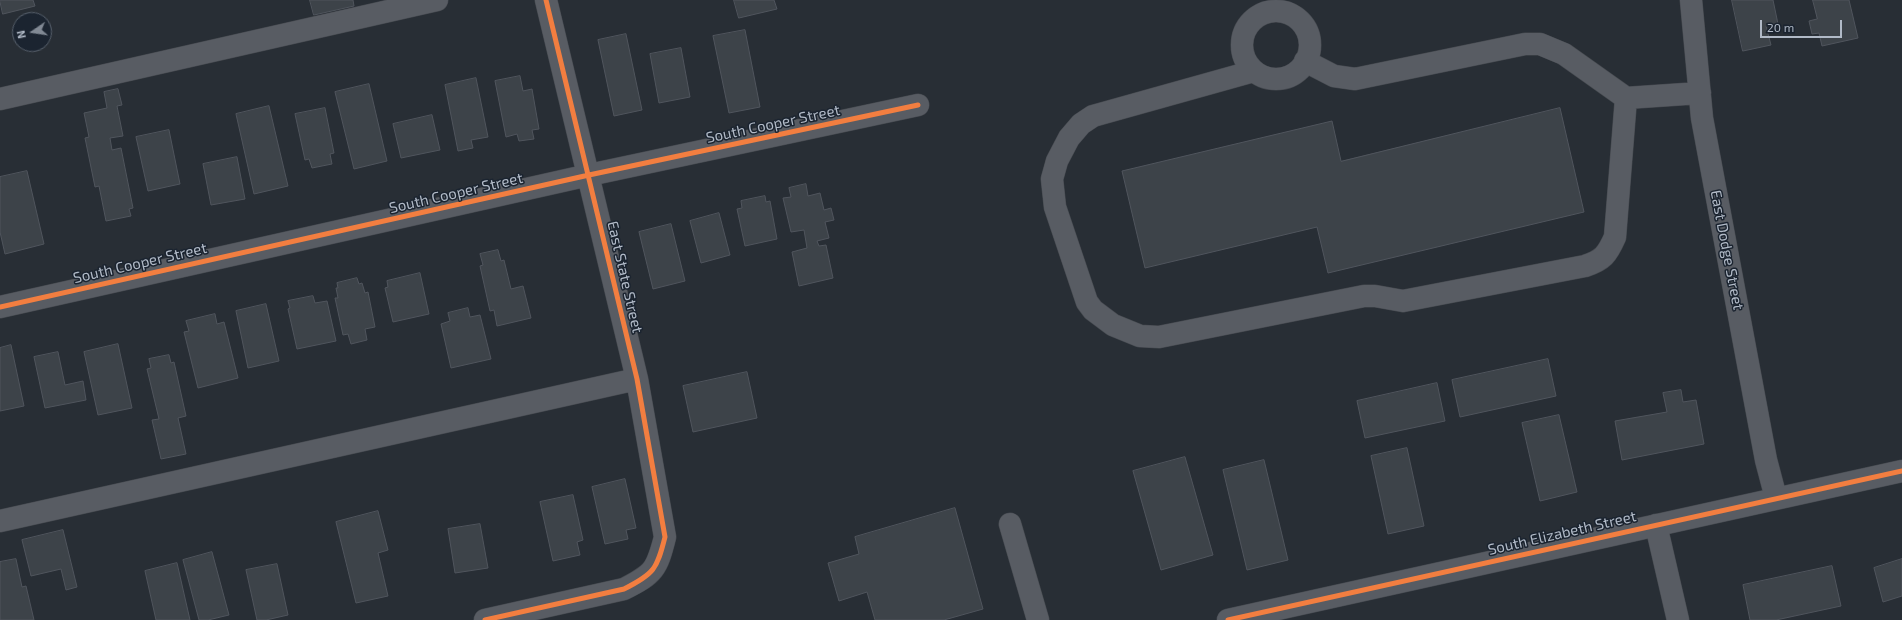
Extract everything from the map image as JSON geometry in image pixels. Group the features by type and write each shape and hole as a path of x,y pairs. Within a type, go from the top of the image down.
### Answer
{"street":[{"path":"0,99 436,0"},
{"name":"East State Street","path":"485,620 624,589 645,579 659,561 665,537 637,379 546,0"},
{"name":"East Dodge Street","path":"1691,0 1704,126 1765,453 1776,498"},
{"path":"1272,11 1283,11 1302,23 1307,33 1309,44 1308,54 1305,61 1295,72 1285,77 1269,78 1254,71 1247,63 1242,52 1242,41 1245,30 1251,21 1261,14 1272,11"},
{"path":"1305,61 1334,76 1355,79 1525,44 1540,44 1564,54 1626,98 1700,93"},
{"path":"1254,71 1093,116 1081,124 1069,138 1057,161 1052,179 1055,207 1087,302 1100,317 1140,336 1159,337 1364,296 1374,296 1403,302 1598,262 1610,250 1615,237 1626,98"},
{"name":"South Cooper Street","path":"0,307 589,175 918,105"},
{"path":"0,521 637,379"},
{"name":"South Elizabeth Street","path":"1228,620 1255,617 1656,525 1902,471"},
{"path":"1010,524 1038,620"},
{"path":"1656,525 1678,620"}],"building":[{"path":"0,0 33,0 35,6 3,14"},
{"path":"310,0 353,0 354,6 314,15"},
{"path":"734,0 774,0 777,9 739,18"},
{"path":"1732,0 1773,0 1778,24 1766,26 1771,45 1743,51"},
{"path":"1813,0 1849,0 1858,38 1822,46 1819,33 1812,34 1809,21 1817,19"},
{"path":"745,30 760,107 729,113 713,36"},
{"path":"626,34 642,110 614,116 598,40"},
{"path":"681,48 690,97 659,103 650,54"},
{"path":"520,76 523,91 532,89 539,129 532,130 534,139 519,141 517,134 506,137 495,81"},
{"path":"476,78 488,137 471,140 473,148 458,151 445,85"},
{"path":"369,84 387,161 354,169 335,92"},
{"path":"118,89 122,105 117,106 123,136 110,138 112,150 121,148 133,208 129,209 131,216 106,221 99,186 95,187 85,138 89,137 84,113 107,108 104,92"},
{"path":"269,106 288,186 254,194 236,114"},
{"path":"325,108 334,153 330,154 332,164 312,168 309,159 305,160 295,114"},
{"path":"1560,108 1584,212 1328,273 1317,227 1145,268 1122,171 1332,121 1341,161"},
{"path":"432,115 440,150 401,158 393,124"},
{"path":"169,130 180,184 148,191 136,137"},
{"path":"237,157 245,199 211,205 203,164"},
{"path":"27,171 44,244 5,254 0,232 0,177"},
{"path":"806,184 808,196 820,193 824,210 831,208 834,220 825,222 829,238 817,241 819,246 826,245 833,278 799,286 792,252 807,248 804,230 791,232 783,198 791,197 789,188"},
{"path":"765,196 766,202 770,201 777,239 745,246 737,209 742,208 741,201"},
{"path":"719,213 730,255 701,263 690,221"},
{"path":"671,224 685,281 653,289 639,232"},
{"path":"498,250 501,261 504,260 511,289 523,286 531,318 497,326 494,310 490,311 480,266 483,265 480,254"},
{"path":"420,273 429,314 393,322 385,288 388,287 387,281"},
{"path":"357,278 359,284 362,283 365,293 368,292 375,327 365,329 367,340 351,344 348,334 343,335 335,298 338,298 336,288 338,288 337,283"},
{"path":"313,296 315,303 327,301 336,341 297,349 288,309 290,308 288,301"},
{"path":"266,304 279,361 248,368 236,311"},
{"path":"468,308 470,317 480,315 491,359 451,368 441,324 450,321 448,313"},
{"path":"215,314 217,324 224,322 238,378 198,388 184,332 189,331 186,321"},
{"path":"118,344 132,408 98,415 84,352"},
{"path":"11,345 24,406 0,411 0,348"},
{"path":"58,352 65,385 83,381 86,400 45,408 34,357"},
{"path":"169,355 171,363 174,362 186,416 178,418 186,454 161,459 152,420 159,419 147,369 151,368 149,359"},
{"path":"1548,359 1556,396 1460,417 1452,380"},
{"path":"747,372 757,418 693,432 683,386"},
{"path":"1437,383 1445,421 1365,438 1357,401"},
{"path":"1681,390 1683,402 1696,400 1704,444 1622,460 1615,421 1667,412 1663,393"},
{"path":"1559,415 1577,492 1540,501 1522,423"},
{"path":"1407,448 1424,526 1388,534 1371,456"},
{"path":"1185,457 1213,555 1161,570 1133,471"},
{"path":"1264,460 1288,560 1247,570 1223,470"},
{"path":"625,479 636,528 626,530 628,539 605,544 592,487"},
{"path":"573,495 583,540 577,542 580,555 553,561 540,502"},
{"path":"955,508 983,609 944,620 875,620 867,592 839,601 828,563 859,554 855,537"},
{"path":"378,511 388,550 378,553 388,596 356,603 336,522"},
{"path":"480,524 488,568 455,573 448,529"},
{"path":"63,530 77,587 66,590 61,569 31,576 22,540"},
{"path":"212,552 229,615 208,620 199,620 183,560"},
{"path":"16,559 22,587 26,586 34,620 0,620 0,562"},
{"path":"1902,559 1902,596 1883,602 1874,568"},
{"path":"177,563 190,620 156,620 145,571"},
{"path":"277,564 288,615 266,620 257,620 246,570"},
{"path":"1832,566 1841,606 1776,620 1750,620 1743,585"}],"cycle path":[{"path":"485,620 624,589 642,579 653,569 659,557 665,537 637,379 546,0"},
{"path":"0,307 589,175 918,105"},
{"path":"1228,620 1902,471"}]}
